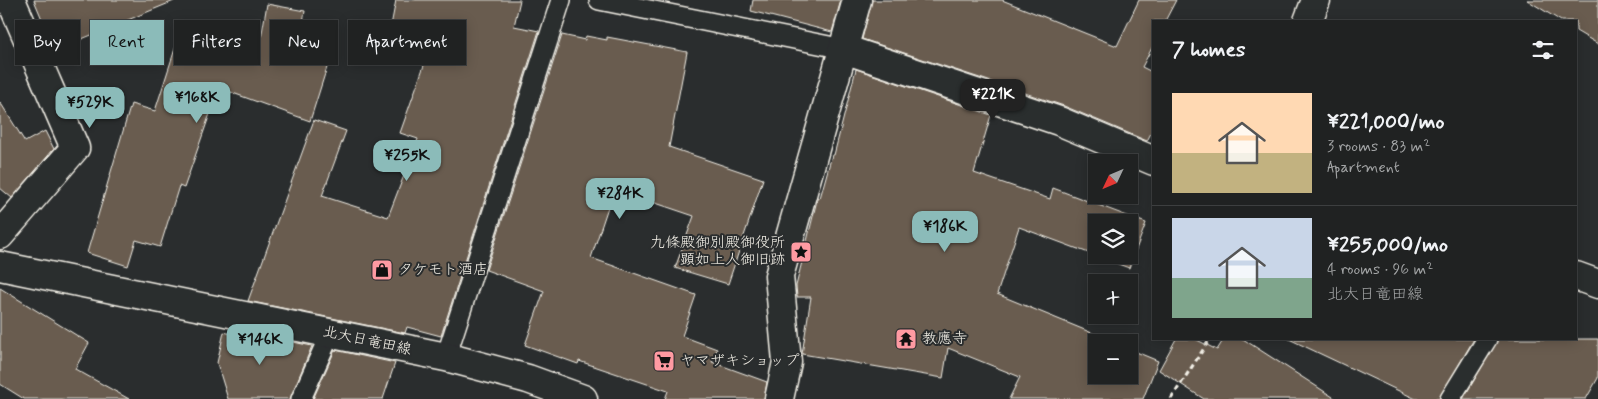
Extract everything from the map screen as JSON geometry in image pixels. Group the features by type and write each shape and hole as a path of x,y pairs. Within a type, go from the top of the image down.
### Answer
{"street":[{"path":"0,235 75,148 11,0"},
{"path":"779,399 787,362 779,276 858,0"},
{"path":"1308,20 1316,0"},
{"path":"844,49 1059,121 1152,160"},
{"name":"北大日竜田線","path":"0,266 446,357 528,379 583,399"},
{"path":"1577,276 1598,284"}],"lane":[{"path":"446,357 561,0"},
{"path":"599,0 844,49"},
{"path":"301,399 330,334"},
{"path":"1450,399 1486,340"}],"path":[{"path":"1171,399 1209,340"}],"building":[{"path":"34,0 174,0 128,20 90,20 90,36 80,40 80,20 42,20"},
{"path":"396,0 520,0 514,26 539,31 441,336 407,327 405,333 248,301 314,120 346,131 322,196 388,217 418,139 400,133 424,65 466,65 466,20 392,20"},
{"path":"753,0 841,0 832,32 751,11"},
{"path":"872,0 1002,0 1117,46 1139,0 1176,0 1166,20 1152,20 1152,48 1142,67 1152,72 1152,131 1147,141 1064,106 862,39"},
{"path":"1527,0 1598,0 1598,44 1577,32 1577,20 1559,20"},
{"path":"267,4 305,11 303,20 270,20 270,65 328,65 310,121 219,88 184,188 179,186 160,247 136,240 128,266 87,253 131,104 155,111 174,52 174,65 260,65 260,44"},
{"path":"562,35 585,40 586,36 607,40 607,37 687,52 669,147 763,179 728,284 675,268 694,216 614,189 591,258 696,295 682,336 717,349 712,362 767,382 764,399 665,399 668,391 579,361 578,364 525,345 544,291 486,270"},
{"path":"856,69 991,115 974,173 1050,199 1053,188 1088,201 1088,204 1096,204 1122,214 1088,214 1088,253 1019,227 997,294 1094,334 1088,334 1088,384 1138,384 1138,353 1158,361 1143,399 1009,399 1020,377 948,348 943,378 802,354 811,297 797,297 796,286 817,197 820,198 832,155 834,155"},
{"path":"0,102 25,142 45,131 54,149 12,198 0,188"},
{"path":"1138,220 1146,223 1138,244"},
{"path":"1118,264 1131,264 1129,268"},
{"path":"0,288 89,343 75,369 129,399 24,399 0,384"},
{"path":"237,330 312,346 290,399 228,399 217,363 224,332 235,335"},
{"path":"1598,339 1598,378 1586,399 1463,399 1497,340"},
{"path":"1175,340 1197,340 1217,350 1223,340 1245,340 1336,399 1204,399 1159,370"},
{"path":"1291,340 1473,340 1439,399 1416,399"},
{"path":"335,350 395,363 383,399 313,399"}],"place":[{"name":"九條殿御別殿御役所 顕如上人御旧跡","path":"801,252"},
{"name":"タケモト酒店","path":"382,270"},
{"name":"教應寺","path":"906,339"},
{"name":"ヤマザキショップ","path":"664,361"}]}
